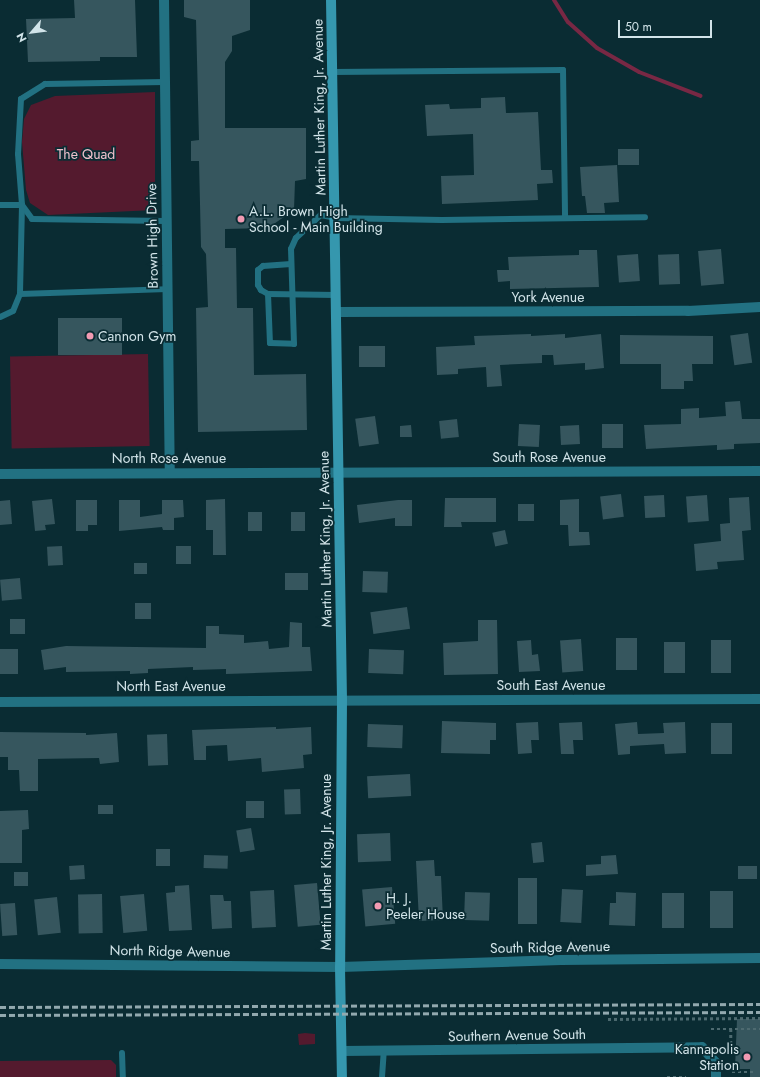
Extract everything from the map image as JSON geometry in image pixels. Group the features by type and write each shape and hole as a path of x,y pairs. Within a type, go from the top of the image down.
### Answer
{"main road":[{"name":"Martin Luther King, Jr. Avenue","path":"331,0 342,699 340,967 342,1077"}],"street":[{"name":"Brown High Drive","path":"164,0 165,221 170,472"},
{"name":"York Avenue","path":"336,312 688,311 760,307"},
{"name":"South Rose Avenue","path":"338,472 760,471"},
{"name":"North Rose Avenue","path":"0,474 338,472"},
{"name":"South East Avenue","path":"342,699 760,698"},
{"name":"North East Avenue","path":"0,702 342,699"},
{"name":"South Ridge Avenue","path":"340,967 560,960 760,958"},
{"name":"North Ridge Avenue","path":"0,964 340,967"},
{"name":"Southern Avenue South","path":"342,1051 692,1046 702,1047 711,1056 716,1063 716,1077"}],"lane":[{"path":"332,72 562,70 565,218"},
{"path":"0,318 13,311 20,294 22,205 18,154 21,99 45,84 165,82"},
{"path":"0,205 22,205"},
{"path":"22,205 32,219 165,221"},
{"path":"268,294 270,344 294,344 291,249 296,238 309,224 321,215 335,218 645,217"},
{"path":"291,264 268,264 258,270 258,285 268,294 336,295"},
{"path":"20,294 167,289"},
{"path":"382,1077 384,1050"},
{"path":"122,1053 123,1077"}],"path":[{"path":"608,1019 760,1018"},
{"path":"711,1029 760,1028"},
{"path":"731,1029 731,1051"},
{"path":"732,1072 754,1072"},
{"path":"667,1077 686,1077"}],"green space":[{"name":"The Quad","path":"155,92 155,210 48,215 30,203 26,190 22,142 24,119 31,105 55,96"},
{"path":"148,354 150,446 12,448 10,356"},
{"path":"298,1034 315,1034 315,1044 299,1045"},
{"path":"111,1060 116,1065 116,1077 0,1077 0,1061"}],"building":[{"path":"74,0 135,0 137,57 100,57 100,61 28,62 26,19 75,18"},
{"name":"A.L. Brown High School - Main Building","path":"184,0 250,0 250,30 232,36 232,51 225,62 225,128 306,128 306,179 295,181 294,210 268,228 225,229 225,248 236,248 237,308 253,308 254,375 306,374 307,430 198,432 196,308 208,307 206,254 201,247 199,161 191,161 191,141 199,140 196,20 184,17"},
{"path":"505,97 506,113 538,112 541,170 552,170 553,183 537,184 538,200 442,204 441,176 474,175 473,134 427,136 425,105 449,104 450,109 481,108 481,98"},
{"path":"618,149 639,149 639,165 618,165"},
{"path":"617,165 619,202 604,203 605,213 587,213 585,196 582,196 580,167"},
{"path":"721,249 724,284 701,286 698,251"},
{"path":"579,250 597,250 599,287 510,289 510,281 498,282 497,270 509,270 508,257 579,255"},
{"path":"638,254 640,281 619,282 617,255"},
{"path":"679,254 680,284 659,285 658,255"},
{"name":"Cannon Gym","path":"58,318 122,318 122,355 58,355"},
{"path":"748,333 752,363 734,365 730,336"},
{"path":"531,334 531,336 565,334 565,338 601,334 604,368 585,370 585,363 554,365 553,355 542,355 542,363 500,365 502,386 487,387 486,367 458,369 458,374 437,375 436,347 475,345 474,336"},
{"path":"620,335 713,336 713,364 692,364 693,381 684,381 684,389 661,389 661,364 620,364"},
{"path":"359,346 385,346 385,367 359,367"},
{"path":"740,401 742,419 760,419 760,443 734,444 734,449 717,450 717,445 646,449 644,425 681,424 681,409 699,408 699,418 726,416 725,402"},
{"path":"375,416 379,444 359,447 355,419"},
{"path":"457,419 459,437 441,439 439,421"},
{"path":"519,424 540,425 539,447 518,446"},
{"path":"602,424 623,424 623,448 602,448"},
{"path":"411,425 412,437 400,437 400,426"},
{"path":"579,425 580,444 561,445 560,426"},
{"path":"621,494 624,517 603,519 600,497"},
{"path":"664,495 665,517 645,518 644,496"},
{"path":"707,495 709,521 688,522 686,496"},
{"path":"749,497 751,530 742,531 744,560 717,562 718,569 696,571 694,544 721,541 720,524 730,523 729,498"},
{"path":"445,498 496,498 496,522 461,522 462,527 444,527"},
{"path":"52,499 55,524 45,525 46,530 35,531 32,501"},
{"path":"225,499 226,555 213,555 213,530 206,530 206,500"},
{"path":"579,499 579,532 589,532 590,545 569,546 568,525 560,525 560,500"},
{"path":"10,500 12,524 0,525 0,501"},
{"path":"76,500 97,500 97,525 88,525 88,531 76,531"},
{"path":"119,500 140,500 140,517 162,514 162,500 183,500 184,517 174,518 174,530 163,530 162,527 119,531"},
{"path":"398,500 412,500 412,526 395,526 395,518 359,523 357,505"},
{"path":"518,504 534,504 534,521 518,521"},
{"path":"248,512 262,512 262,531 248,531"},
{"path":"291,512 305,512 305,531 291,531"},
{"path":"505,530 508,544 495,546 492,533"},
{"path":"62,546 63,565 48,566 47,547"},
{"path":"176,546 191,546 191,564 176,564"},
{"path":"134,563 147,563 147,574 134,574"},
{"path":"363,571 388,572 387,593 362,592"},
{"path":"285,573 308,573 308,590 285,590"},
{"path":"20,578 22,599 2,601 0,580"},
{"path":"135,603 151,603 151,619 135,619"},
{"path":"407,607 410,629 373,634 370,612"},
{"path":"10,619 25,619 25,634 10,634"},
{"path":"478,620 497,620 498,674 444,675 443,643 478,641"},
{"path":"290,622 302,623 302,647 310,647 312,671 226,674 226,669 193,670 193,667 148,669 148,673 130,674 130,671 66,672 66,667 44,670 41,650 66,646 206,648 206,626 219,626 219,634 244,635 244,643 268,641 269,649 289,647"},
{"path":"616,638 637,638 637,670 616,670"},
{"path":"581,639 583,671 562,672 560,640"},
{"path":"531,640 532,655 538,654 540,671 519,672 517,641"},
{"path":"711,640 731,640 731,673 711,673"},
{"path":"664,642 685,642 685,673 664,673"},
{"path":"0,649 18,649 18,674 0,674"},
{"path":"369,649 404,650 403,674 368,673"},
{"path":"442,721 496,723 496,740 490,740 490,754 441,753"},
{"path":"538,722 539,740 531,740 532,753 518,754 516,723"},
{"path":"582,722 583,740 573,740 574,754 561,754 559,723"},
{"path":"637,722 638,734 664,733 663,723 685,722 686,753 665,754 664,744 630,746 630,754 618,755 615,724"},
{"path":"711,723 732,723 732,754 711,754"},
{"path":"368,724 403,725 402,748 367,747"},
{"path":"276,727 276,729 311,727 312,754 303,755 304,768 262,772 261,758 228,761 227,745 206,746 206,760 194,760 192,730"},
{"path":"0,732 86,733 86,735 117,733 119,762 100,764 99,758 38,759 38,791 20,791 19,770 8,770 8,757 0,757"},
{"path":"167,734 168,765 148,766 147,735"},
{"path":"410,774 411,796 368,798 367,776"},
{"path":"300,789 301,814 285,815 284,790"},
{"path":"246,801 264,801 264,818 246,818"},
{"path":"98,805 113,805 113,814 98,814"},
{"path":"28,810 29,829 22,830 22,863 0,863 0,811"},
{"path":"251,828 255,850 240,852 236,831"},
{"path":"390,833 391,861 358,862 357,834"},
{"path":"542,842 544,862 533,863 531,843"},
{"path":"156,849 170,849 170,866 156,866"},
{"path":"204,855 228,856 228,869 204,868"},
{"path":"616,855 618,874 586,876 586,865 601,864 601,856"},
{"path":"434,860 435,876 441,876 443,920 419,921 416,861"},
{"path":"84,865 85,879 70,880 69,866"},
{"path":"738,866 757,866 757,879 738,879"},
{"path":"14,872 28,872 28,886 14,886"},
{"path":"518,878 537,878 537,924 518,924"},
{"path":"317,883 321,925 298,927 294,885"},
{"path":"189,885 192,930 169,931 166,893 175,892 175,886"},
{"name":"H. J. Peeler House","path":"392,887 395,924 365,926 362,890"},
{"path":"562,889 583,890 581,923 560,922"},
{"path":"274,890 276,927 252,928 250,891"},
{"path":"710,891 733,891 733,928 710,928"},
{"path":"465,892 490,893 489,921 464,920"},
{"path":"616,892 636,893 635,926 609,925 610,903 616,903"},
{"path":"662,893 684,893 684,928 662,928"},
{"path":"78,894 102,894 103,933 79,933"},
{"path":"144,894 147,931 123,933 120,896"},
{"path":"210,895 223,895 224,901 231,901 232,928 212,929"},
{"path":"57,897 61,933 38,935 34,899"},
{"path":"15,903 17,935 2,936 0,904"},
{"path":"737,1019 760,1019 760,1077 750,1077 750,1069 735,1069"}],"waterway":[{"path":"554,0 568,22 597,48 639,72 701,96"}],"railway":[{"path":"0,1007 760,1004"},
{"path":"0,1015 760,1012"}],"place":[{"name":"A.L. Brown High School - Main Building","path":"241,219"},
{"name":"Cannon Gym","path":"90,336"},
{"name":"H. J. Peeler House","path":"378,906"},
{"name":"Kannapolis Station","path":"747,1057"}]}
